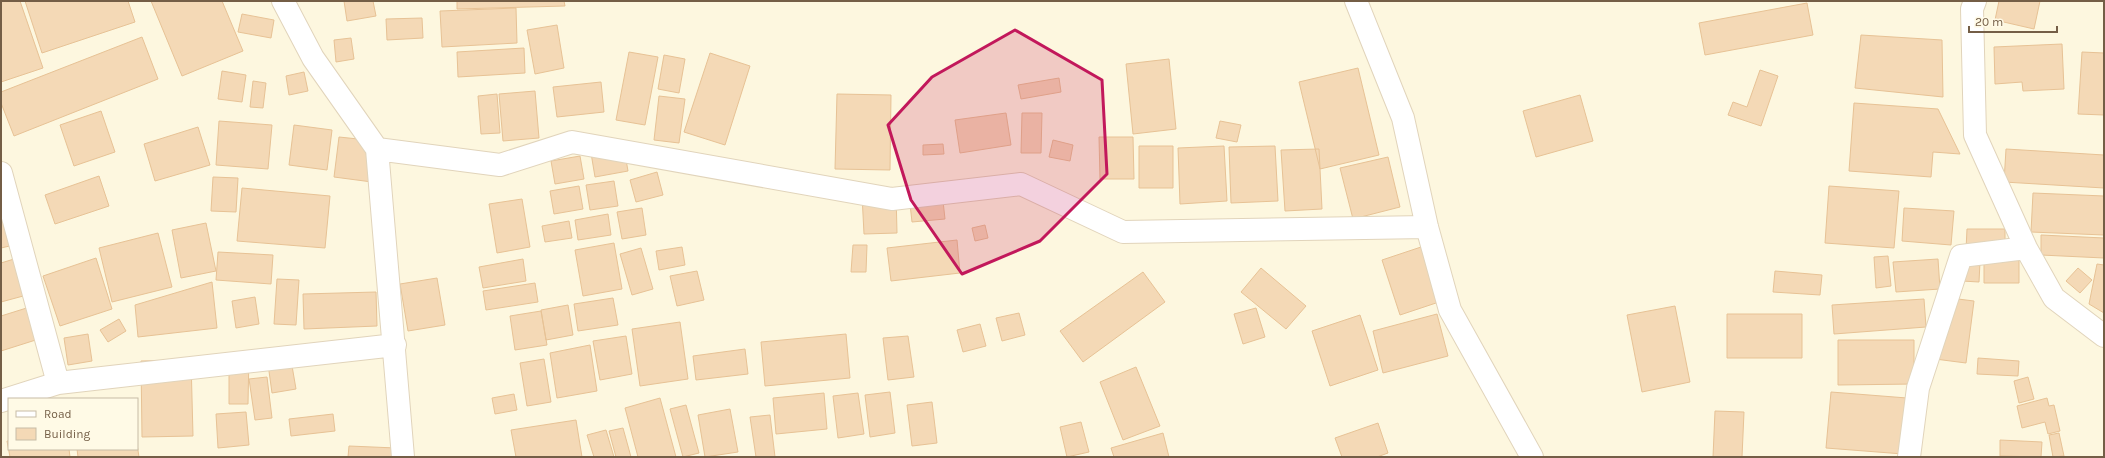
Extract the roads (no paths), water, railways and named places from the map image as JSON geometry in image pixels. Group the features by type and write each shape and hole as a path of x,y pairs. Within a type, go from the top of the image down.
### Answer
{"street":[{"path":"283,1 313,58 377,149 395,345 403,457"},
{"path":"1356,1 1403,118 1427,227 1450,310 1532,457"},
{"path":"1975,1 1972,9 1975,135 2026,248 2054,298 2104,336"},
{"path":"377,149 500,165 572,142 892,199 1021,184 1123,232 1427,227"},
{"path":"1,173 58,383"},
{"path":"1909,457 1918,388 1961,256 2026,248"},
{"path":"1,400 58,383 395,345"}]}
